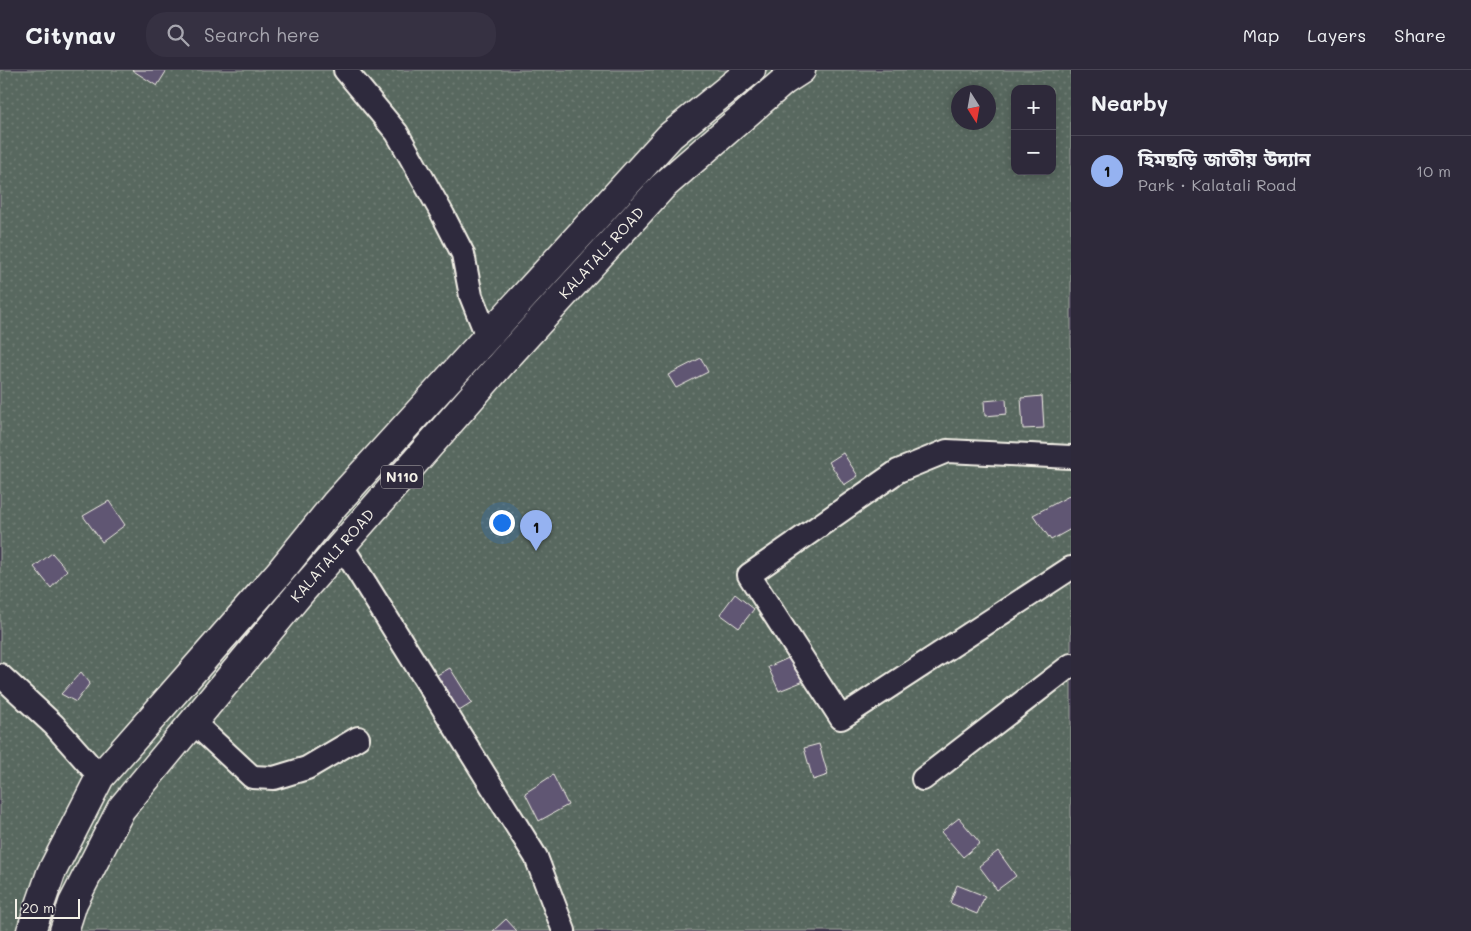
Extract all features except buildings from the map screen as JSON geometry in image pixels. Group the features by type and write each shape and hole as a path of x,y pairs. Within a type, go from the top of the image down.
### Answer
{"highway":[{"name":"KALATALI ROAD","path":"31,931 51,873 100,777 279,573 335,504 670,136 751,70"},
{"name":"KALATALI ROAD","path":"64,931 73,903 121,809 300,593 507,357 662,187 784,81 800,70"},
{"path":"279,573 300,593"}],"street":[{"path":"346,70 397,133 443,214 463,254 471,296 487,336"},
{"path":"1071,457 947,451 898,471 749,575 841,718 1071,568"},
{"path":"342,546 536,857 564,931"},
{"path":"923,779 1071,665"},
{"path":"0,675 54,725 100,777"},
{"path":"193,722 252,777 274,778 306,768 358,738"}],"green space":[{"path":"0,70 1071,70 1071,931 0,931"}],"place":[{"name":"হিমছড়ি জাতীয় উদ্যান","path":"536,551"}]}
